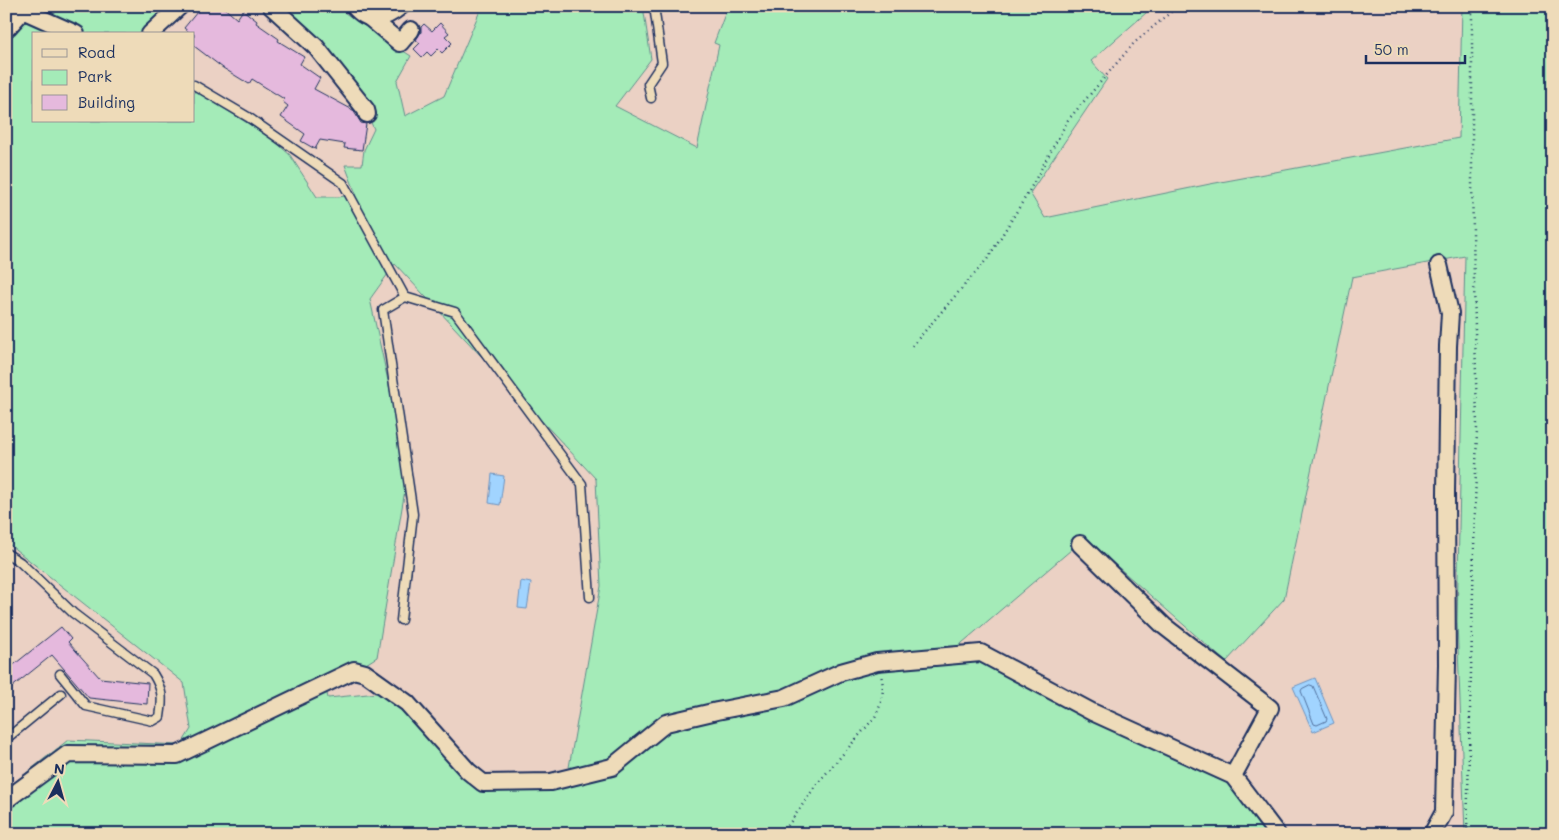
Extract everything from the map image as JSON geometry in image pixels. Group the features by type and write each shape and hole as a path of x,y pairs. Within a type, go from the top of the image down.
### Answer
{"street":[{"path":"152,32 180,6"},
{"path":"271,6 316,46 366,110 367,114"},
{"path":"354,6 400,43 411,30"},
{"path":"369,18 377,19 390,15 401,6"},
{"path":"16,13 70,32"},
{"path":"1432,834 1444,812 1446,664 1446,444 1450,313 1439,265"},
{"path":"1080,544 1164,626 1270,708 1233,776"},
{"path":"6,800 68,754 177,755 354,670 365,673 407,703 468,771 483,783 551,782 612,767 666,724 717,711 784,698 841,672 877,662 981,653 1092,712 1233,776 1277,834"}],"lane":[{"path":"651,98 648,84 662,63 654,6"},
{"path":"195,86 248,118 343,183 405,297 455,312 582,484 590,597"},
{"path":"401,620 413,514 383,310 405,297"},
{"path":"6,553 20,562 73,613 153,674 161,687 162,706 160,717 153,721 86,706 60,674"},
{"path":"6,739 61,694"}],"path":[{"path":"912,346 988,258 1028,193 1068,120 1134,43 1178,6"},
{"path":"1467,834 1476,428 1472,182 1472,6"},
{"path":"782,834 812,790 878,710 883,688 877,662"}],"green space":[{"path":"6,6 178,6 151,32 32,32 32,122 195,122 195,91 270,137 290,155 317,197 339,197 356,194 345,165 362,165 364,150 374,129 349,77 279,6 341,6 345,13 411,56 397,81 405,116 444,96 482,6 643,6 651,59 615,106 697,148 719,45 714,43 728,6 1154,6 1091,61 1107,79 1030,193 1045,218 1210,184 1459,138 1462,6 1553,6 1553,834 1465,834 1457,621 1465,256 1352,277 1284,599 1226,662 1085,538 955,649 1208,758 1281,834 6,834 6,789 68,740 181,745 191,729 184,683 6,542","holes":["395,264 596,479 601,586 568,773 486,774 388,692 328,698 326,689 377,657 408,472 370,299"]}],"water":[{"path":"492,474 504,476 500,505 489,503"},
{"path":"521,581 531,583 527,609 518,608"},
{"path":"1315,678 1334,723 1313,732 1293,687"}],"building":[{"path":"202,6 222,6 237,19 243,10 257,21 256,23 279,39 278,41 304,57 300,64 320,78 314,89 353,110 361,123 366,124 362,150 344,148 345,144 320,140 315,149 301,141 305,134 281,117 288,106 283,102 284,99 252,79 249,84 223,68 195,47 195,32 189,32 184,28"},
{"path":"440,23 449,33 445,36 452,43 442,53 438,49 431,56 427,52 422,57 414,49 420,43 416,40 421,32 421,27 424,24 432,31"},
{"path":"61,627 71,639 68,642 100,678 148,683 147,704 89,698 52,655 6,692 6,671"}]}
